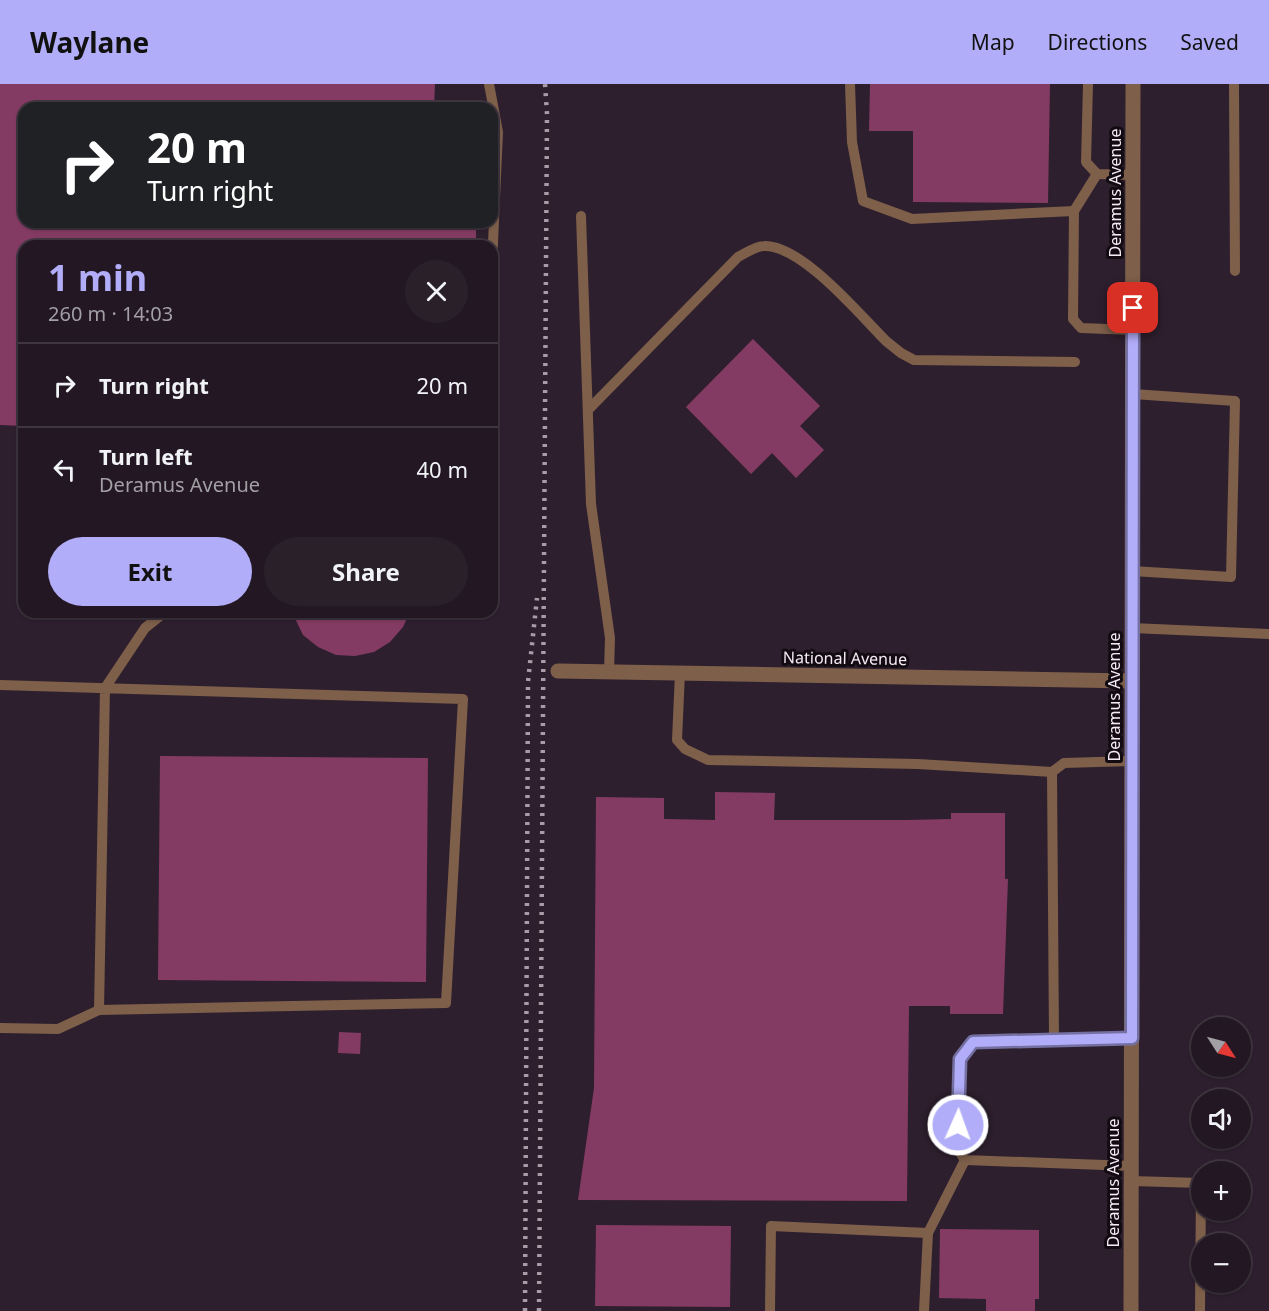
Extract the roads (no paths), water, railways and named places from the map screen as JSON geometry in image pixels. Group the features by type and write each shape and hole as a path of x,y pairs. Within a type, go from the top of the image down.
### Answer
{"street":[{"name":"Deramus Avenue","path":"1131,1311 1133,84"},
{"name":"National Avenue","path":"558,671 1132,681"}],"lane":[{"path":"489,84 492,102"},
{"path":"850,84 852,142 863,201 912,219 1074,211"},
{"path":"1088,84 1086,162 1096,174 1133,175"},
{"path":"1234,84 1235,271"},
{"path":"1096,174 1074,211 1073,319 1081,328 1133,330"},
{"path":"581,216 591,504 610,638 609,672"},
{"path":"589,409 738,257 761,246 781,248 802,259 886,341 914,360 1075,362"},
{"path":"1132,394 1235,401 1231,577 1132,571"},
{"path":"99,1010 105,688 145,628 158,618"},
{"path":"1132,628 1269,634"},
{"path":"680,673 677,740 685,749 708,760 918,764 1052,772 1064,763 1132,762"},
{"path":"0,685 464,699 446,1002 99,1010 58,1029 0,1028"},
{"path":"1052,772 1054,1040"},
{"path":"965,1160 957,1148 960,1059 973,1042 1132,1038"},
{"path":"965,1160 1131,1173 1202,1183 1200,1311"},
{"path":"924,1311 928,1233 965,1160"},
{"path":"770,1311 771,1226 928,1233"}],"railway":[{"path":"539,1311 547,114 545,84"},
{"path":"525,1311 528,682 537,598"}]}
